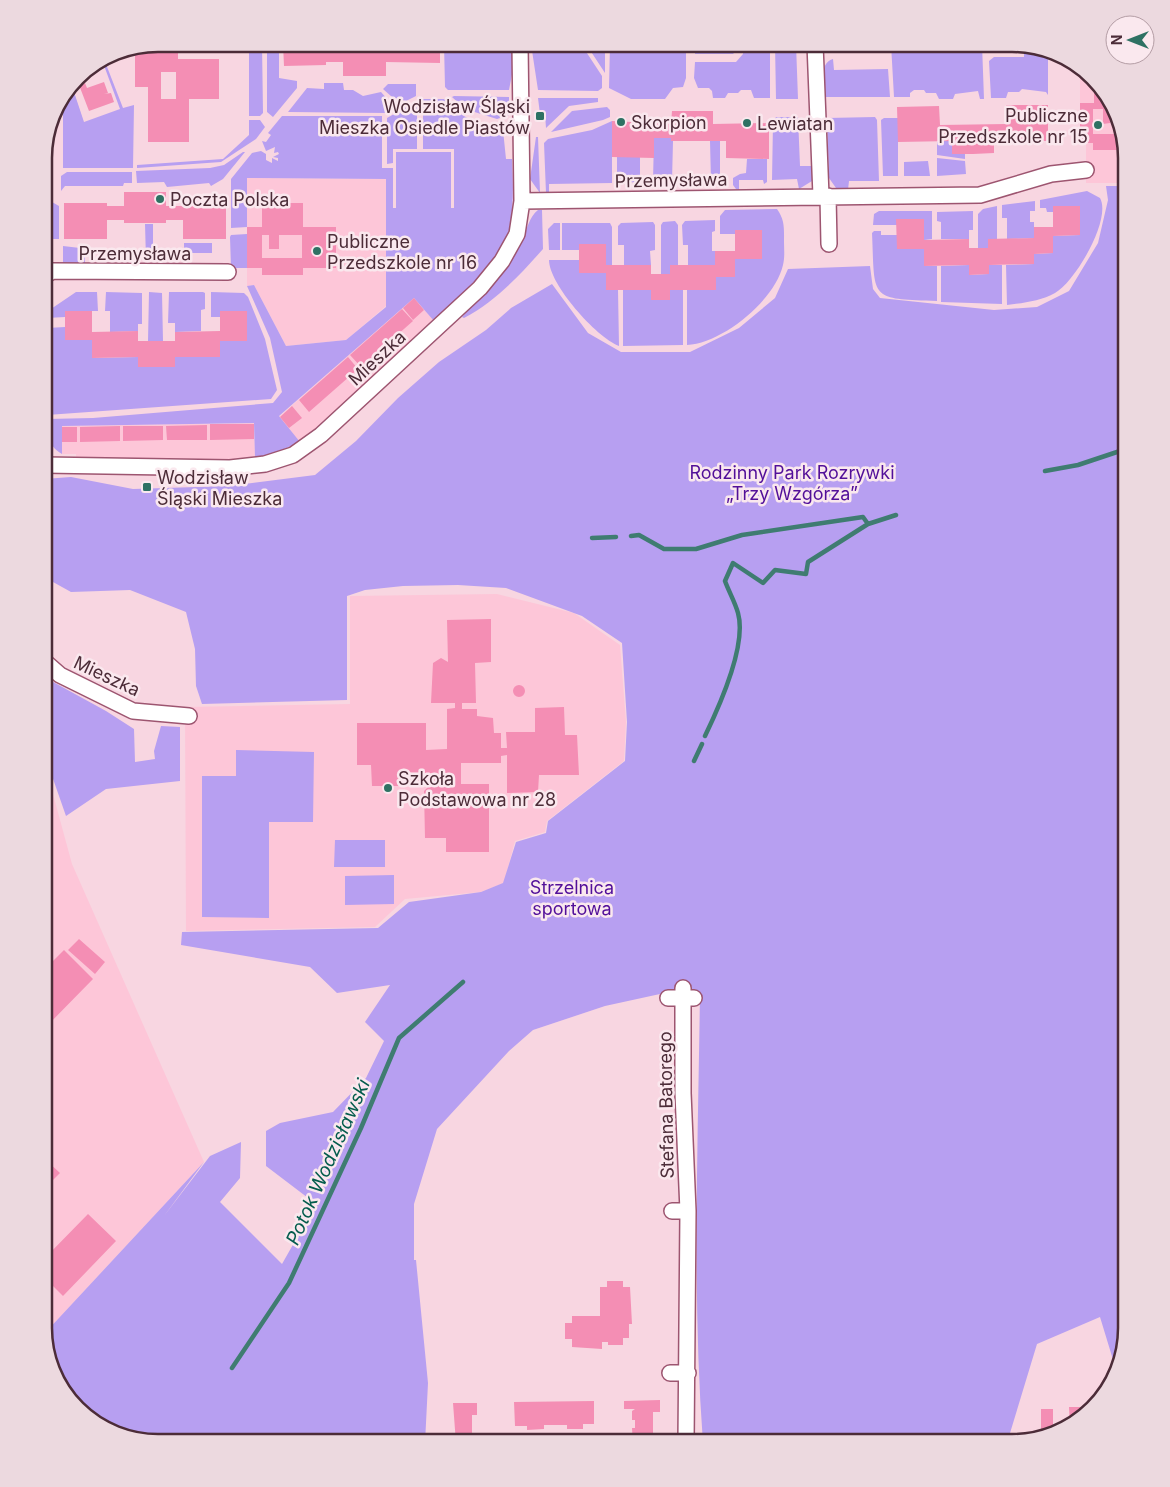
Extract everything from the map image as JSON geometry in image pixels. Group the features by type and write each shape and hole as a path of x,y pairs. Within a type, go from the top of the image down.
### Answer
{"street":[{"name":"Mieszka","path":"53,465 230,468 265,464 292,455 321,435 480,288 502,261 517,234 522,201 520,52"},
{"path":"816,53 829,244"},
{"name":"Przemysława","path":"522,201 825,196 980,196 1051,174 1086,170"},
{"name":"Przemysława","path":"53,272 228,272"},
{"name":"Mieszka","path":"53,668 60,675 133,711 189,716"},
{"name":"Stefana Batorego","path":"682,996 683,1093 688,1211 686,1434"},
{"path":"672,1211 688,1211"},
{"path":"670,1373 688,1373"}],"shaded area":[{"name":"Publiczne Przedszkole nr 15","path":"1080,78 1100,100 1112,125 1117,145 1118,183 1086,183 1086,144 1080,143"},
{"name":"Publiczne Przedszkole nr 16","path":"247,178 386,179 386,306 346,340 286,346 254,285 247,286"},
{"path":"414,297 434,321 318,429 300,442 279,417"},
{"path":"254,423 255,458 230,461 76,459 76,454 62,454 61,426"},
{"name":"Szkoła Podstawowa nr 28","path":"497,594 574,613 620,645 626,722 624,761 547,821 545,832 515,841 504,883 481,892 405,899 375,927 186,931 185,707 350,704 350,596"},
{"path":"52,792 72,864 204,1162 52,1325"}],"green space":[{"path":"249,52 262,52 263,113 260,116 249,116"},
{"path":"267,52 279,52 279,78 297,81 297,88 273,117 267,112"},
{"path":"444,52 512,52 513,69 509,90 448,90 445,87"},
{"path":"532,52 587,52 602,76 602,88 598,91 538,90"},
{"path":"592,53 605,53 605,73"},
{"path":"610,53 686,53 686,78 683,87 673,88 665,99 631,99 609,88"},
{"path":"695,53 734,53 733,54"},
{"path":"770,53 770,98 754,98 751,90 741,90 738,93 728,93 725,98 713,98 712,91 709,88 698,88 694,78 695,62 736,62 743,54"},
{"path":"775,53 796,53 798,99 776,99"},
{"path":"892,53 982,53 984,99 980,99 978,91 955,94 953,99 939,99 936,93 926,93 924,90 914,90 910,93 910,97 894,97"},
{"path":"1024,54 1048,59 1048,95 1046,92 1022,89 1019,92 1008,92 1006,98 991,98 989,61 994,57 1024,57"},
{"path":"833,59 834,70 888,69 890,97 825,97 825,65"},
{"path":"107,67 123,108 134,105 133,168 63,168 63,114 75,94 84,122 120,109 105,68"},
{"path":"324,83 343,83 344,90 353,90 363,96 381,92 389,101 401,104 387,113 288,112 307,88 324,89"},
{"path":"388,84 416,84 416,96 406,101 392,97 383,89"},
{"path":"452,97 509,97 509,115 497,119 465,109"},
{"path":"538,98 598,98 598,102 569,106 546,128 545,114 540,114"},
{"path":"423,99 444,99 463,116 503,130 506,159 512,159 513,184 510,225 506,238 490,264 479,277 434,321 414,298 279,416 300,442 275,453 255,458 254,423 62,426 62,454 53,447 53,419 93,418 273,403 282,392 270,338 247,286 254,285 286,346 346,340 386,307 386,179 247,178 247,227 231,228 231,179 252,153 261,151 266,154 266,160 272,163 272,158 278,161 278,158 273,157 279,154 278,152 274,153 275,147 266,151 262,141 266,142 271,135 268,133 282,116 382,116 382,168 393,168 393,208 396,208 396,152 451,152 451,208 454,208 454,149 423,149"},
{"path":"417,101 417,149 393,149 393,163 387,164 387,118"},
{"path":"607,107 610,110 610,117 551,132 572,111"},
{"path":"776,117 798,117 800,166 814,166 812,181 799,189 797,179 772,180 773,123"},
{"path":"875,117 877,120 879,181 849,181 848,190 836,188 829,178 827,118"},
{"path":"884,118 898,118 898,176 883,176 881,120"},
{"path":"249,120 260,120 265,127 256,139 221,162 137,168 137,165 223,159 249,135"},
{"path":"612,121 612,183 549,184 549,193 546,193 544,143 548,139 592,130"},
{"path":"536,137 538,137 540,193 530,179"},
{"path":"654,138 671,138 673,141 672,181 653,181"},
{"path":"710,141 720,141 720,181 711,181"},
{"path":"952,141 952,154 965,154 965,159 937,155 937,142"},
{"path":"245,152 223,179 211,186 209,183 167,187 164,182 137,183 136,171 210,168 224,165"},
{"path":"617,157 640,157 640,182 617,183"},
{"path":"937,158 965,161 966,174 937,176"},
{"path":"747,159 767,159 767,182 764,184 763,180 739,180 739,190 733,185 733,178 746,173"},
{"path":"928,161 930,176 904,176 904,162"},
{"path":"67,172 132,172 132,183 124,183 123,186 65,186 61,191 61,176"},
{"path":"1106,186 1118,186 1118,1328 1113,1359 1100,1317 1037,1344 1010,1434 703,1434 697,1275 700,993 660,994 605,1006 533,1030 509,1051 437,1129 414,1204 414,1260 416,1260 428,1383 425,1434 145,1434 112,1424 89,1408 70,1387 63,1375 53,1342 52,1325 204,1162 164,1216 210,1156 241,1142 240,1178 220,1202 282,1264 316,1204 266,1166 266,1131 280,1123 333,1112 366,1078 384,1041 365,1022 390,985 337,993 310,967 181,945 182,932 378,928 409,902 481,892 503,883 516,842 546,833 548,821 625,761 627,722 622,643 582,616 506,588 458,585 403,586 365,590 347,596 347,700 202,704 196,686 195,649 186,612 130,590 71,592 53,582 53,478 71,477 133,489 229,486 315,475 356,441 398,398 439,362 486,330 511,308 552,284 588,333 621,352 690,352 739,328 775,298 788,269 870,266 873,289 880,298 994,310 1037,307 1069,291 1098,243 1108,200"},
{"path":"1087,191 1100,198 1102,208 1101,220 1096,234 1081,264 1063,287 1050,296 1007,305 1006,265 1034,264 1034,254 1053,253 1053,236 1080,235 1080,206 1053,206 1053,212 1047,212 1046,208 1040,208 1040,200"},
{"path":"1035,201 1035,211 1030,211 1030,222 1034,222 1034,238 1007,239 1007,218 1002,218 1002,205"},
{"path":"53,203 59,206 59,239 53,239"},
{"path":"997,206 997,239 989,239 988,248 978,248 978,214 983,209"},
{"path":"777,209 784,225 784,259 778,278 770,292 746,317 731,328 716,337 687,345 687,290 715,290 716,277 735,259 762,259 762,230 735,230 735,234 720,234 720,216 725,210"},
{"path":"538,210 542,210 543,249 497,296 476,311 464,318 462,317 503,269"},
{"path":"879,211 932,211 932,239 924,240 924,219 897,219 897,225 873,225 874,214"},
{"path":"973,211 973,230 969,230 969,239 941,239 941,222 937,221 937,212"},
{"path":"715,220 715,231 712,232 712,251 715,251 715,265 688,265 688,245 683,245 682,225 685,221"},
{"path":"675,221 678,225 678,265 670,274 661,274 661,225 663,222"},
{"path":"653,222 655,225 655,250 650,251 651,265 624,265 624,245 618,245 618,226 621,223"},
{"path":"554,223 560,223 560,250 549,250 548,229"},
{"path":"562,223 610,223 612,227 612,265 606,265 606,244 579,244 579,250 562,250"},
{"path":"145,224 153,224 153,259 146,259"},
{"path":"874,231 881,231 881,235 897,235 897,249 924,249 924,266 937,266 937,301 898,299 887,296 880,291 876,283 874,271 872,233"},
{"path":"247,234 247,268 231,268 230,237 231,235"},
{"path":"184,243 212,243 212,253 184,253"},
{"path":"63,246 80,248 85,255 85,263 63,263"},
{"path":"549,260 579,260 579,273 606,273 606,290 618,290 619,346 598,332 575,309 557,282 551,270"},
{"path":"969,265 970,275 988,274 989,265 1002,265 1002,304 941,302 941,266"},
{"path":"623,290 651,290 651,300 670,300 670,290 683,290 683,345 623,346"},
{"path":"76,292 97,292 98,311 65,311 65,317 53,318 53,308"},
{"path":"106,292 142,293 142,324 138,324 138,331 110,332 110,311 105,311"},
{"path":"149,292 162,293 163,341 148,341"},
{"path":"169,292 205,293 205,309 201,310 201,331 175,332 175,323 168,323"},
{"path":"211,292 244,293 248,297 265,339 277,390 271,399 53,415 53,328 65,327 65,340 92,340 92,358 138,357 138,367 175,367 175,357 220,357 220,341 247,341 247,311 220,311 220,317 211,317"},
{"path":"53,682 106,711 134,729 135,762 155,759 154,751 161,726 180,727 180,781 106,789 66,816 52,777"},
{"path":"236,750 314,752 313,822 269,822 269,918 202,917 202,776 236,776"},
{"path":"335,840 385,840 385,867 334,867"},
{"path":"394,875 394,904 345,905 345,876"}],"building":[{"path":"178,52 178,59 219,59 219,99 189,99 189,142 148,142 148,87 135,87 135,56 145,53","holes":["161,72 176,72 176,99 161,99"]},
{"path":"283,52 440,52 440,63 386,62 386,76 343,76 343,62 326,62 326,65 284,66"},
{"path":"104,82 108,93 104,94 111,93 114,102 89,111 80,88 85,83 87,88"},
{"path":"1094,93 1110,120 1110,123 1103,124 1103,109 1093,109 1093,134 1114,134 1117,150 1093,150 1093,143 1080,143 1080,103 1094,103"},
{"path":"1006,105 1048,105 1048,141 994,140 994,153 973,154 952,154 952,141 898,142 897,107 939,106 940,125 1006,124"},
{"path":"672,111 713,111 713,124 769,123 769,159 726,158 726,141 671,141 671,138 654,138 654,158 612,157 612,121 671,124"},
{"path":"124,192 166,192 166,206 183,206 183,203 226,202 226,239 183,239 183,220 166,220 166,223 124,223 124,220 107,220 107,239 64,239 64,203 107,203 107,206 124,206"},
{"path":"262,203 303,203 303,227 336,227 336,268 303,268 303,275 262,275 262,268 247,268 247,227 262,227","holes":["262,235 269,235 269,249 279,249 279,235 302,235 302,258 262,258"]},
{"path":"1053,206 1080,206 1080,235 1053,236 1053,253 1034,254 1034,264 989,265 989,274 969,275 969,265 924,266 924,249 897,249 896,219 924,219 924,240 969,239 969,248 988,248 988,239 1034,238 1034,227 1053,227"},
{"path":"735,230 762,230 762,259 735,259 735,277 716,277 716,290 670,290 670,300 651,300 651,290 606,290 606,273 579,273 579,244 606,244 606,265 651,265 651,274 670,274 670,265 715,265 715,251 735,251"},
{"path":"414,298 424,310 413,320 403,308"},
{"path":"402,309 413,321 361,367 350,355"},
{"path":"65,311 92,311 92,332 138,331 138,341 175,341 175,332 220,331 220,311 247,311 247,341 220,341 220,357 175,357 175,367 138,367 138,357 92,358 92,340 65,340"},
{"path":"348,357 358,369 309,412 299,400"},
{"path":"292,406 302,418 289,428 280,417"},
{"path":"210,424 254,424 254,439 210,440"},
{"path":"207,425 207,440 167,440 166,426"},
{"path":"120,426 120,441 80,442 80,427"},
{"path":"123,426 163,426 163,440 123,441"},
{"path":"62,427 77,427 77,442 62,442"},
{"name":"Szkoła Podstawowa nr 28","path":"491,619 491,662 475,663 476,703 462,703 462,709 477,709 477,716 493,718 494,733 501,733 501,748 507,748 506,732 535,732 535,708 564,707 565,735 577,735 579,775 539,775 538,792 507,793 507,755 501,756 501,763 461,763 461,784 489,784 489,852 446,852 446,838 425,838 424,791 431,784 429,781 427,779 419,786 372,786 371,765 357,765 357,723 426,723 426,750 447,749 447,709 455,708 455,703 431,703 433,663 441,658 448,662 447,620"},
{"path":"517,685 521,685 525,691 521,697 517,697 513,693 513,689"},
{"path":"79,939 105,962 95,974 68,950"},
{"path":"64,950 93,979 52,1021 52,962"},
{"path":"52,1166 60,1173 52,1181"},
{"path":"88,1214 116,1241 63,1296 52,1285 52,1251"},
{"path":"607,1281 623,1281 623,1287 630,1287 632,1324 629,1324 629,1338 623,1338 623,1345 608,1345 608,1342 602,1342 602,1349 572,1347 572,1339 565,1339 565,1323 572,1323 572,1316 600,1316 600,1287 607,1287"},
{"path":"660,1400 660,1412 653,1412 653,1434 632,1434 635,1420 632,1420 632,1411 635,1409 624,1409 624,1401"},
{"path":"594,1401 594,1424 583,1424 583,1429 567,1429 567,1425 544,1425 544,1429 527,1430 527,1426 515,1426 514,1402"},
{"path":"453,1403 477,1403 477,1415 472,1415 472,1434 455,1434"},
{"path":"1069,1407 1082,1407 1081,1408 1070,1417"},
{"path":"1041,1409 1053,1409 1053,1426 1041,1430"}],"waterway":[{"name":"Potok Wodzisławski","path":"1045,471 1078,465 1118,452"},
{"name":"Potok Wodzisławski","path":"705,736 724,693 739,642 740,626 738,613 725,581 733,563 763,583 775,570 806,574 808,562 868,524 896,515"},
{"path":"631,536 639,535 664,549 696,549 742,535 863,517 868,524"},
{"path":"592,538 616,537"},
{"path":"694,761 702,744"},
{"name":"Potok Wodzisławski","path":"232,1368 289,1283 361,1128 399,1038 463,982"}],"place":[{"name":"Wodzisław Śląski Mieszka Osiedle Piastów","path":"540,116"},
{"name":"Skorpion","path":"621,122"},
{"name":"Lewiatan","path":"747,123"},
{"name":"Publiczne Przedszkole nr 15","path":"1098,125"},
{"name":"Poczta Polska","path":"160,199"},
{"name":"Publiczne Przedszkole nr 16","path":"317,251"},
{"name":"Wodzisław Śląski Mieszka","path":"147,487"},
{"name":"Szkoła Podstawowa nr 28","path":"388,788"}],"park label":[{"name":"Rodzinny Park Rozrywki „Trzy Wzgórza”","path":"792,482"},
{"name":"Strzelnica sportowa","path":"572,898"}]}
